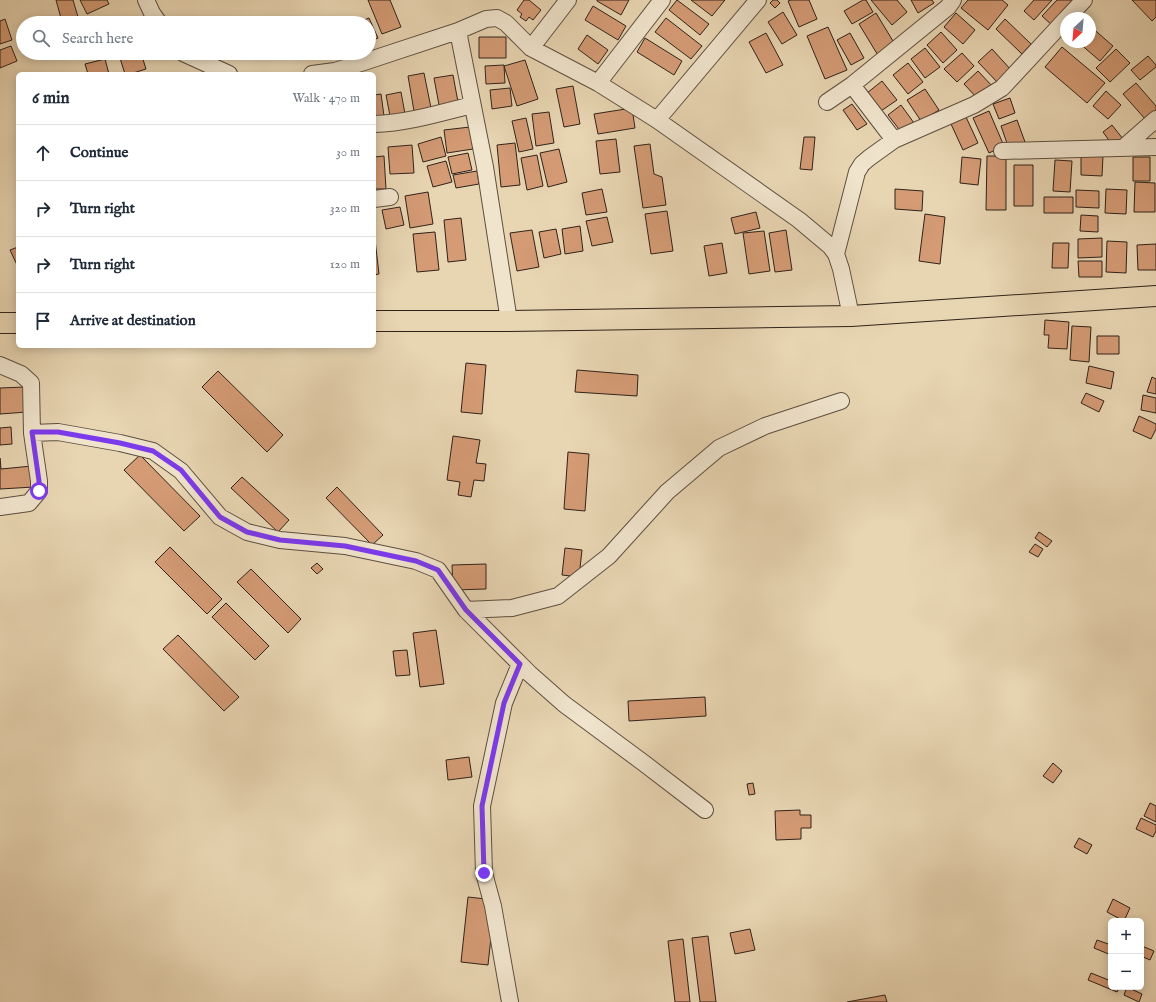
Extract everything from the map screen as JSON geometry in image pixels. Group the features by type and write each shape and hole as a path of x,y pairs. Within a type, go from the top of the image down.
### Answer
{"main road":[{"path":"376,321 509,321 850,316 1156,296"},
{"path":"0,323 16,323"}],"street":[{"path":"146,0 154,16"},
{"path":"531,48 568,0"},
{"path":"598,83 662,0"},
{"path":"657,120 758,0"},
{"path":"827,102 852,86 954,0"},
{"path":"1073,12 1084,0"},
{"path":"376,58 458,31 486,18 497,18 506,23 531,48 598,83 657,120 799,220 830,246 836,254 841,269 850,316"},
{"path":"836,254 857,172 862,164 894,140 974,105 1002,88 1060,26"},
{"path":"458,31 484,167 509,321"},
{"path":"199,60 226,72"},
{"path":"327,72 370,60"},
{"path":"852,86 894,140"},
{"path":"376,124 410,120 472,105"},
{"path":"1123,148 1156,119"},
{"path":"1002,151 1156,147"},
{"path":"0,365 21,374 31,382 32,432 39,481 39,491 29,503 0,507"},
{"path":"466,610 512,608 558,596 609,556 668,492 719,448 764,426 841,401"},
{"path":"32,432 58,432 120,443 153,451 181,470 220,517 247,532 280,540 345,546 416,561 438,570 466,610 520,664 564,704 705,810"},
{"path":"510,1002 493,906 484,873 482,806 504,703 520,664"}],"building":[{"path":"56,0 73,0 78,16 60,16"},
{"path":"80,0 107,0 109,4 87,14"},
{"path":"368,0 390,0 401,27 382,34 376,16 375,16"},
{"path":"524,0 529,0 541,10 533,20 529,17 526,21 520,17 522,14 517,10"},
{"path":"597,0 629,0 621,15"},
{"path":"677,0 709,24 700,35 669,10"},
{"path":"691,0 725,0 712,16"},
{"path":"773,0 777,0 780,3 775,8 770,3"},
{"path":"809,0 817,19 799,27 788,1"},
{"path":"863,0 866,0 873,12 852,24 844,11"},
{"path":"871,0 897,0 907,12 892,25"},
{"path":"911,0 932,0 934,3 918,13"},
{"path":"968,0 1002,0 1008,5 988,30 961,8"},
{"path":"1034,0 1052,0 1034,20 1024,11"},
{"path":"1057,0 1073,0 1075,3 1066,12 1060,12 1060,19 1053,26 1042,16"},
{"path":"1132,0 1156,0 1156,17 1152,21"},
{"path":"593,6 626,26 618,40 585,20"},
{"path":"783,12 797,35 782,44 768,22"},
{"path":"876,13 896,46 879,57 859,24"},
{"path":"956,13 975,30 963,44 944,27"},
{"path":"666,18 702,46 691,59 655,32"},
{"path":"5,19 12,40 0,44 0,21"},
{"path":"1005,19 1031,44 1022,54 996,29"},
{"path":"828,27 847,70 825,79 807,36"},
{"path":"1096,31 1113,46 1100,61 1085,48 1096,48"},
{"path":"941,32 957,50 943,63 927,45"},
{"path":"766,33 783,65 766,73 749,42"},
{"path":"850,33 864,58 851,65 837,40"},
{"path":"587,35 608,50 598,64 578,49"},
{"path":"479,37 506,37 506,58 479,58"},
{"path":"645,38 682,61 674,75 637,52"},
{"path":"11,46 17,61 0,68 0,50"},
{"path":"925,48 940,67 925,78 911,59"},
{"path":"1061,48 1063,48 1105,83 1087,103 1045,67"},
{"path":"992,49 1012,71 999,84 978,62"},
{"path":"1116,49 1130,63 1110,82 1096,68"},
{"path":"962,53 974,66 957,82 944,69"},
{"path":"1148,56 1156,67 1140,80 1131,70"},
{"path":"105,60 108,72 87,72 85,64"},
{"path":"121,60 143,60 146,69 136,72 124,72"},
{"path":"525,60 538,99 517,106 504,66"},
{"path":"908,63 923,82 908,94 893,75"},
{"path":"504,65 505,83 486,84 485,66"},
{"path":"978,71 992,86 978,99 964,84"},
{"path":"424,73 431,108 414,111 408,76"},
{"path":"453,75 458,102 439,105 434,78"},
{"path":"882,81 897,100 881,111 867,93"},
{"path":"1136,83 1156,106 1156,112 1146,120 1123,94"},
{"path":"573,86 580,124 564,127 556,89"},
{"path":"510,88 512,106 492,109 490,90"},
{"path":"925,89 939,110 921,121 907,100"},
{"path":"1106,91 1121,105 1108,119 1093,106"},
{"path":"401,92 405,114 390,116 386,95"},
{"path":"381,94 384,116 376,117 376,95"},
{"path":"1010,98 1015,113 999,119 993,104"},
{"path":"852,104 867,124 857,130 843,110"},
{"path":"901,105 914,123 902,133 888,115"},
{"path":"632,108 635,128 598,134 594,114"},
{"path":"989,111 1004,146 989,153 973,118"},
{"path":"549,112 554,143 536,146 532,114"},
{"path":"966,117 978,143 963,150 951,124"},
{"path":"526,118 533,149 519,152 512,121"},
{"path":"1017,120 1025,142 1009,149 1001,126"},
{"path":"1112,125 1123,139 1113,146 1103,132"},
{"path":"470,127 473,149 447,153 444,130"},
{"path":"441,137 446,156 423,162 418,144"},
{"path":"804,137 815,137 812,170 800,169"},
{"path":"616,139 620,172 600,174 596,141"},
{"path":"515,143 520,185 501,187 497,145"},
{"path":"650,144 654,174 662,177 666,205 643,208 634,146"},
{"path":"412,145 414,173 390,174 388,147"},
{"path":"559,149 567,182 548,187 540,153"},
{"path":"468,153 472,170 452,174 448,157"},
{"path":"537,155 543,186 527,190 521,158"},
{"path":"1081,155 1103,156 1102,176 1081,175"},
{"path":"384,156 386,189 376,189 376,157"},
{"path":"987,156 1006,156 1006,210 986,210"},
{"path":"962,157 981,159 978,185 960,183"},
{"path":"1133,157 1150,157 1150,181 1133,181"},
{"path":"1055,160 1072,161 1070,192 1053,191"},
{"path":"446,161 452,182 433,187 427,166"},
{"path":"1014,165 1033,165 1033,206 1014,206"},
{"path":"477,171 479,184 456,188 453,175"},
{"path":"1135,182 1155,183 1155,212 1134,212"},
{"path":"602,189 607,212 586,215 582,193"},
{"path":"895,189 923,191 922,211 895,209"},
{"path":"1106,189 1127,190 1126,214 1105,213"},
{"path":"1076,190 1099,191 1099,208 1076,207"},
{"path":"428,192 433,224 410,228 405,196"},
{"path":"1044,197 1073,197 1073,213 1044,213"},
{"path":"400,207 404,225 386,229 382,210"},
{"path":"667,211 673,251 651,254 645,214"},
{"path":"756,212 760,228 735,234 731,218"},
{"path":"925,214 945,217 940,264 919,261"},
{"path":"1081,215 1098,216 1098,232 1080,231"},
{"path":"607,217 613,242 592,246 586,221"},
{"path":"461,218 466,260 448,262 444,220"},
{"path":"580,226 583,251 565,254 562,229"},
{"path":"556,229 561,254 544,258 539,232"},
{"path":"532,230 539,267 517,271 510,233"},
{"path":"786,230 792,270 775,272 769,233"},
{"path":"764,231 770,271 749,274 743,233"},
{"path":"435,232 439,270 417,272 413,234"},
{"path":"1102,238 1102,257 1078,258 1078,239"},
{"path":"1107,241 1127,242 1126,273 1106,272"},
{"path":"722,243 727,273 709,276 704,246"},
{"path":"1053,243 1069,243 1068,268 1052,268"},
{"path":"1156,244 1156,270 1138,270 1137,245"},
{"path":"16,248 16,263 10,250"},
{"path":"376,248 379,274 376,275"},
{"path":"1078,261 1102,261 1102,277 1079,277"},
{"path":"1045,320 1069,322 1067,349 1048,348 1049,335 1044,335"},
{"path":"1072,326 1091,327 1089,362 1070,360"},
{"path":"1097,336 1119,336 1119,354 1097,354"},
{"path":"466,363 486,365 482,414 461,412"},
{"path":"1089,366 1114,372 1111,389 1086,383"},
{"path":"577,370 638,375 637,396 575,392"},
{"path":"218,371 283,435 267,452 202,387"},
{"path":"1152,377 1156,379 1156,394 1147,392"},
{"path":"25,387 27,412 0,414 0,388"},
{"path":"1086,393 1104,401 1099,412 1081,403"},
{"path":"1143,395 1156,398 1156,413 1141,410"},
{"path":"1139,416 1156,424 1156,429 1151,439 1133,431"},
{"path":"11,427 12,444 0,445 0,428"},
{"path":"453,436 480,440 476,463 486,464 484,481 474,480 471,497 458,495 460,482 447,480"},
{"path":"568,452 589,454 585,511 564,509"},
{"path":"140,455 200,516 184,531 124,470"},
{"path":"0,458 1,469 32,466 34,487 0,489"},
{"path":"242,477 289,520 278,532 231,488"},
{"path":"337,487 383,535 372,545 326,498"},
{"path":"1039,532 1052,541 1047,547 1035,538"},
{"path":"1035,544 1043,549 1038,557 1029,552"},
{"path":"170,547 222,599 207,614 155,562"},
{"path":"565,548 582,550 579,577 562,575"},
{"path":"317,563 323,569 317,574 311,568"},
{"path":"486,564 486,589 453,590 452,565"},
{"path":"251,569 301,619 288,633 237,582"},
{"path":"226,603 269,646 255,660 212,617"},
{"path":"436,630 444,684 420,687 413,633"},
{"path":"178,635 239,697 224,711 163,649"},
{"path":"407,650 410,675 396,676 393,651"},
{"path":"705,697 706,716 629,721 628,701"},
{"path":"469,757 472,777 448,780 446,760"},
{"path":"1053,763 1062,771 1053,783 1043,776"},
{"path":"753,783 755,794 749,795 747,784"},
{"path":"1150,803 1156,806 1156,822 1144,816"},
{"path":"800,810 800,815 811,815 811,828 801,828 801,839 776,840 775,811"},
{"path":"1141,818 1156,825 1156,831 1153,837 1136,829"},
{"path":"1079,838 1092,845 1087,854 1074,847"},
{"path":"468,897 495,900 488,965 461,962"},
{"path":"1113,899 1130,908 1125,918 1118,918 1107,912"},
{"path":"750,929 755,950 735,954 730,933"},
{"path":"708,936 716,1002 700,1002 692,938"},
{"path":"683,939 690,1002 675,1002 668,941"},
{"path":"1097,940 1108,944 1108,954 1094,948"},
{"path":"1144,947 1154,951 1150,960 1144,957"},
{"path":"1091,973 1108,980 1108,988 1088,980"},
{"path":"1126,990 1133,990 1142,994 1139,1002 1124,995"},
{"path":"885,995 887,1002 847,1002"}],"route":[{"path":"39,491 32,432 58,432 120,443 153,451 181,470 220,517 247,532 280,540 345,546 416,561 438,570 466,610 520,664 504,703 482,806 484,873"}]}
